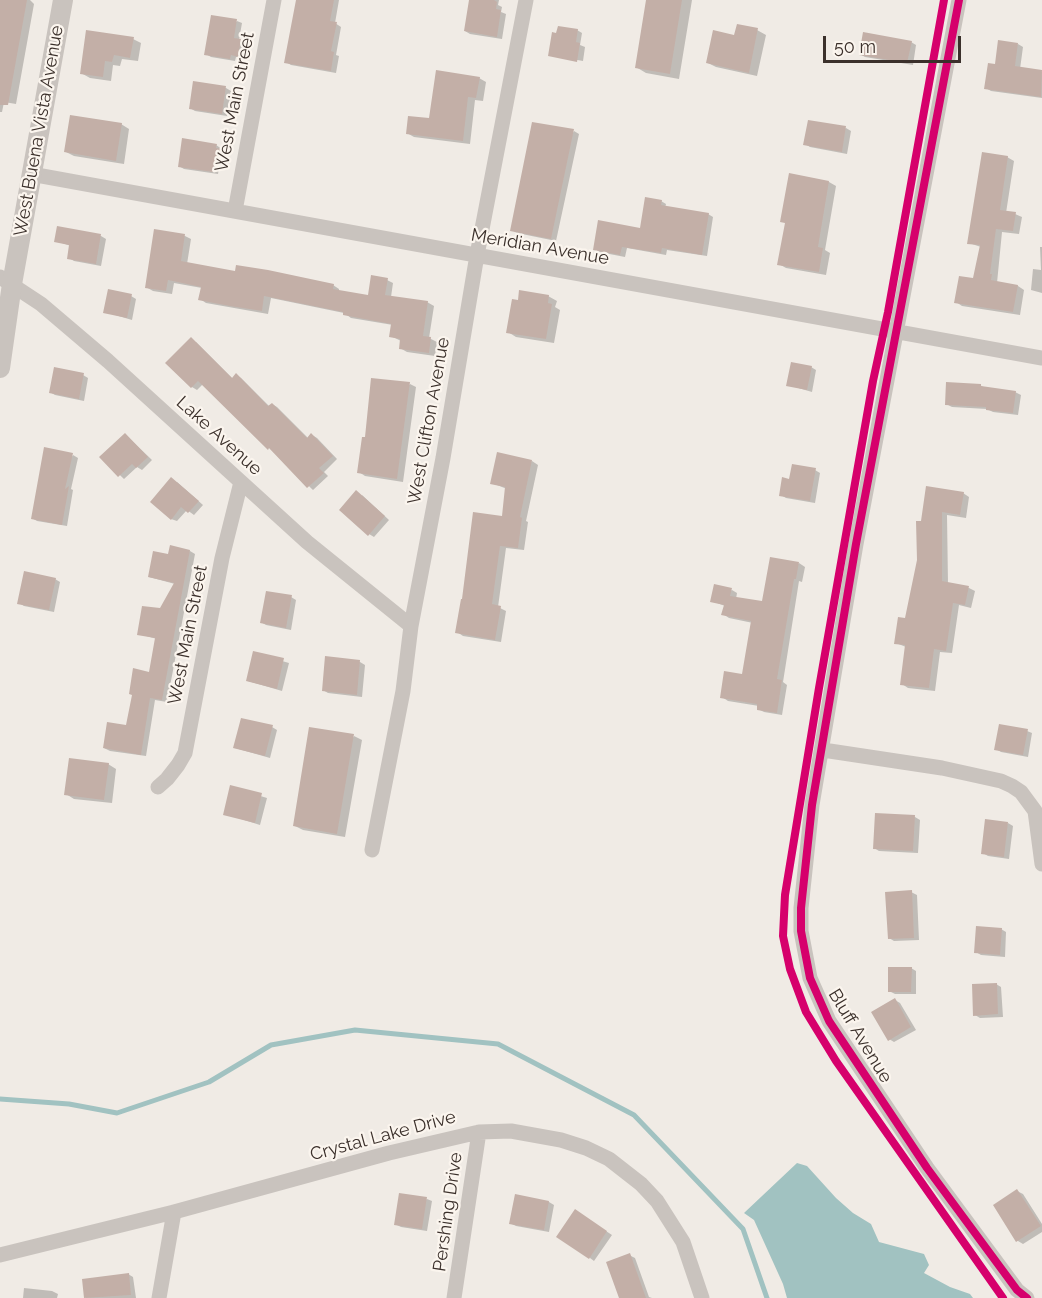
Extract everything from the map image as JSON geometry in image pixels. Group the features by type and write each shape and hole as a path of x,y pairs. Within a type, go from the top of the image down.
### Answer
{"street":[{"name":"West Buena Vista Avenue","path":"0,369 6,280 31,174 63,0"},
{"name":"West Main Street","path":"235,211 274,0"},
{"name":"West Clifton Avenue","path":"372,849 403,691 411,626 451,412 477,255 526,0"},
{"name":"Bluff Avenue","path":"959,0 898,332 856,544 811,815 801,908 801,931 810,978 829,1021 867,1080 955,1205 1017,1290 1027,1298"},
{"name":"Meridian Avenue","path":"31,174 1042,358"},
{"name":"Lake Avenue","path":"6,280 41,304 108,361 307,542 411,626"},
{"name":"West Main Street","path":"158,787 178,765 184,753 222,558 241,482"},
{"path":"823,750 942,768 996,780 1012,786 1021,792 1035,811 1042,864"},
{"name":"Crystal Lake Drive","path":"0,1255 300,1179 366,1158 479,1132 511,1131 561,1140 594,1152 622,1168 640,1184 671,1221 683,1242 702,1298"},
{"name":"Pershing Drive","path":"454,1298 479,1132"},
{"path":"159,1298 174,1212"}],"water":[{"path":"797,1163 807,1166 836,1198 853,1213 871,1224 879,1242 924,1254 929,1265 924,1273 950,1287 970,1294 973,1298 787,1298 754,1220 744,1213"}],"building":[{"path":"0,0 27,0 8,105 0,105"},
{"path":"296,0 334,0 330,21 337,22 331,51 334,52 331,71 284,63"},
{"path":"469,0 497,2 496,9 501,10 497,37 464,31"},
{"path":"646,0 682,0 670,74 635,68"},
{"path":"211,15 237,19 234,38 241,39 238,57 231,55 230,59 204,55"},
{"path":"737,24 758,28 749,73 706,63 713,30 734,35"},
{"path":"558,26 578,29 576,42 580,43 577,62 548,56 552,32 556,33"},
{"path":"86,30 134,37 130,58 114,55 112,62 105,61 103,77 80,74"},
{"path":"863,32 912,41 907,63 859,55"},
{"path":"998,40 1018,43 1015,66 1042,70 1041,97 984,89 988,63 995,64"},
{"path":"436,70 480,77 476,98 468,97 463,141 406,134 408,116 429,118"},
{"path":"193,81 226,86 222,114 189,109"},
{"path":"70,115 122,123 116,161 64,152"},
{"path":"808,120 846,126 842,152 803,145"},
{"path":"532,122 574,129 551,239 510,231"},
{"path":"182,138 217,144 216,148 223,149 221,167 214,166 213,172 178,167"},
{"path":"982,152 1008,156 1000,210 1016,212 1013,231 996,229 990,274 992,274 991,280 1018,285 1013,312 954,303 959,276 973,278 980,245 967,244"},
{"path":"789,173 829,181 818,247 823,248 819,272 777,265 785,223 780,222"},
{"path":"645,197 662,200 661,205 709,213 702,255 662,248 661,253 622,247 620,255 593,250 598,220 640,228"},
{"path":"57,226 101,234 96,264 67,259 69,245 54,242"},
{"path":"154,229 185,234 181,261 235,271 236,265 268,270 334,284 333,289 368,295 371,275 388,278 385,295 428,301 423,336 431,337 429,353 399,349 400,339 389,337 391,324 343,315 343,312 264,296 262,311 230,306 198,300 201,287 168,280 166,291 145,288"},
{"path":"108,289 132,294 127,318 103,313"},
{"path":"519,290 549,295 548,303 552,304 546,339 506,333 512,299 518,300"},
{"path":"191,337 232,378 236,373 268,406 272,403 307,438 311,433 333,456 319,468 324,473 307,488 269,448 268,450 198,381 191,388 165,363"},
{"path":"791,362 812,366 807,390 786,386"},
{"path":"54,367 84,373 79,399 49,393"},
{"path":"371,378 410,382 397,479 357,473 362,437 365,437"},
{"path":"946,382 981,384 981,386 1016,391 1013,413 986,410 986,407 945,405"},
{"path":"125,433 148,457 136,468 132,464 118,477 99,457"},
{"path":"44,447 73,453 65,489 69,486 62,525 31,519"},
{"path":"497,452 532,460 520,517 522,518 518,548 500,546 492,604 501,606 495,640 455,633 462,599 473,512 502,516 505,487 490,484"},
{"path":"792,464 816,468 810,501 779,496 782,477 789,479"},
{"path":"171,477 199,501 188,513 181,507 171,520 150,502"},
{"path":"926,486 964,492 960,515 942,512 942,581 969,586 965,605 953,603 946,651 934,649 929,688 900,685 905,645 894,644 898,617 905,618 917,560 916,521 921,521"},
{"path":"356,490 385,516 368,536 339,510"},
{"path":"170,545 190,550 162,700 150,698 141,755 103,748 107,722 126,725 132,695 129,694 133,668 149,672 155,638 137,635 142,606 160,608 174,583 148,577 153,551 168,554"},
{"path":"770,557 799,562 777,679 782,680 777,713 757,710 757,704 720,698 724,671 742,674 751,621 721,615 724,605 710,602 714,584 732,588 730,596 762,601"},
{"path":"24,571 56,578 49,610 17,604"},
{"path":"266,591 292,595 286,628 260,623"},
{"path":"253,651 284,658 277,689 246,681"},
{"path":"325,656 360,660 357,695 322,691"},
{"path":"241,718 273,725 265,756 233,748"},
{"path":"999,724 1028,729 1023,755 994,750"},
{"path":"309,727 354,734 337,834 293,826"},
{"path":"69,758 109,763 104,800 64,795"},
{"path":"230,785 262,793 255,823 223,815"},
{"path":"875,813 915,815 913,851 873,849"},
{"path":"985,819 1008,822 1004,857 981,854"},
{"path":"912,890 914,938 888,939 885,892"},
{"path":"976,926 1002,928 1000,955 974,953"},
{"path":"888,967 912,967 911,992 888,992"},
{"path":"997,983 998,1014 973,1016 972,984"},
{"path":"895,998 911,1027 888,1041 871,1012"},
{"path":"1017,1189 1041,1226 1016,1242 993,1205"},
{"path":"399,1193 427,1197 422,1229 394,1225"},
{"path":"515,1194 549,1201 544,1230 509,1224"},
{"path":"575,1209 607,1231 589,1259 556,1237"},
{"path":"630,1253 646,1298 619,1298 606,1262"},
{"path":"129,1273 131,1295 84,1298 82,1279"}],"waterway":[{"path":"0,1099 69,1104 117,1113 209,1082 271,1045 355,1030 498,1044 634,1115 743,1229 767,1298"}],"cycle path":[{"path":"944,0 819,688 785,895 783,936 790,969 806,1012 836,1061 1003,1298"},
{"path":"959,0 856,544 812,805 801,908 801,931 810,978 829,1021 927,1168 1017,1290 1027,1298"}]}
